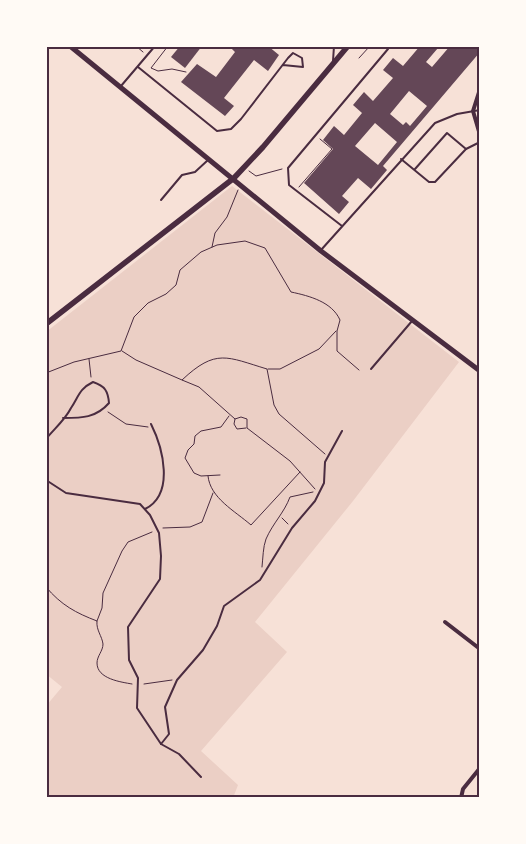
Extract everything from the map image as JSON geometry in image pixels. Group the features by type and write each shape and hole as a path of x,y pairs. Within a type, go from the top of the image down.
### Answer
{"main road":[{"path":"46,324 234,178 333,66 348,46"}],"street":[{"path":"70,46 234,178 321,251 480,371"},
{"path":"480,90 473,111 480,135"},
{"path":"445,622 480,649"},
{"path":"461,798 463,789 480,768"}],"lane":[{"path":"121,86 155,46"},
{"path":"333,66 334,46"},
{"path":"342,226 289,185 288,168 388,49"},
{"path":"138,67 217,132 231,129 283,65 293,53 302,58 303,67 283,65"},
{"path":"321,251 435,123 457,114 480,110"},
{"path":"415,169 447,133 466,149"},
{"path":"401,159 429,182 435,182 466,149 480,142"},
{"path":"161,200 182,175 195,172 210,159"},
{"path":"372,370 413,320"},
{"path":"46,439 63,418 83,387 93,382 103,386 108,394 109,403 100,412 84,418 63,418"},
{"path":"145,509 154,504 160,496 164,484 158,438 151,424"},
{"path":"160,744 169,734 166,707 178,680 203,650 217,626 224,606 260,580 292,528 318,494 324,483 328,456 342,431"},
{"path":"46,480 66,493 140,504 158,530 161,556 160,579 128,628 129,660 138,678 137,708 160,744 179,754 201,777"}],"path":[{"path":"136,46 147,56"},
{"path":"168,46 151,68 158,71 172,69 186,72"},
{"path":"359,58 370,46"},
{"path":"296,191 332,148 316,135"},
{"path":"244,168 256,176 288,168"},
{"path":"212,248 215,233 227,216 241,184"},
{"path":"121,351 134,316 176,285 180,270 201,252 228,242 245,241 265,248 291,292 316,300 336,311 340,320 337,330 337,350 359,370"},
{"path":"182,380 197,366 212,359 228,357 267,369 280,369 319,349 337,330"},
{"path":"46,373 89,358 121,351 136,360 199,387 235,419"},
{"path":"89,358 93,382"},
{"path":"267,369 274,405 279,414 328,456"},
{"path":"105,408 126,424 148,427"},
{"path":"220,475 208,476 194,473 185,458 188,450 194,444 195,436 201,432 221,427 230,415"},
{"path":"235,419 241,417 247,419 247,428"},
{"path":"235,419 234,424 237,429 247,428 290,461 318,494"},
{"path":"208,476 209,485 213,493 251,524 301,472"},
{"path":"260,580 266,538 275,522 282,516 290,497 312,493 316,490"},
{"path":"178,680 138,684 109,678 100,672 97,663 103,649 97,621 102,608 103,593 128,542 158,530 190,527 202,522 213,493"},
{"path":"282,516 292,528"},
{"path":"46,587 54,597 74,613 97,621"}],"shaded area":[{"path":"232,186 459,362 353,501 255,622 287,652 201,751 238,785 233,798 46,798 46,706 62,687 46,674 46,332"}],"building":[{"path":"180,46 202,46 185,68 171,57"},
{"path":"229,46 268,46 279,55 268,71 254,60 224,98 234,106 225,116 181,82 197,64 216,77 235,52"},
{"path":"420,46 438,48 426,62 432,67 450,46 480,46 480,52 383,166 387,170 371,189 358,178 342,196 349,202 339,214 304,183 333,149 323,140 334,126 344,135 362,113 353,105 364,92 373,101 393,78 383,70 393,58 403,66","holes":["409,91 427,106 410,126 406,122 403,125 390,114","375,123 397,142 378,165 355,146"]}]}
